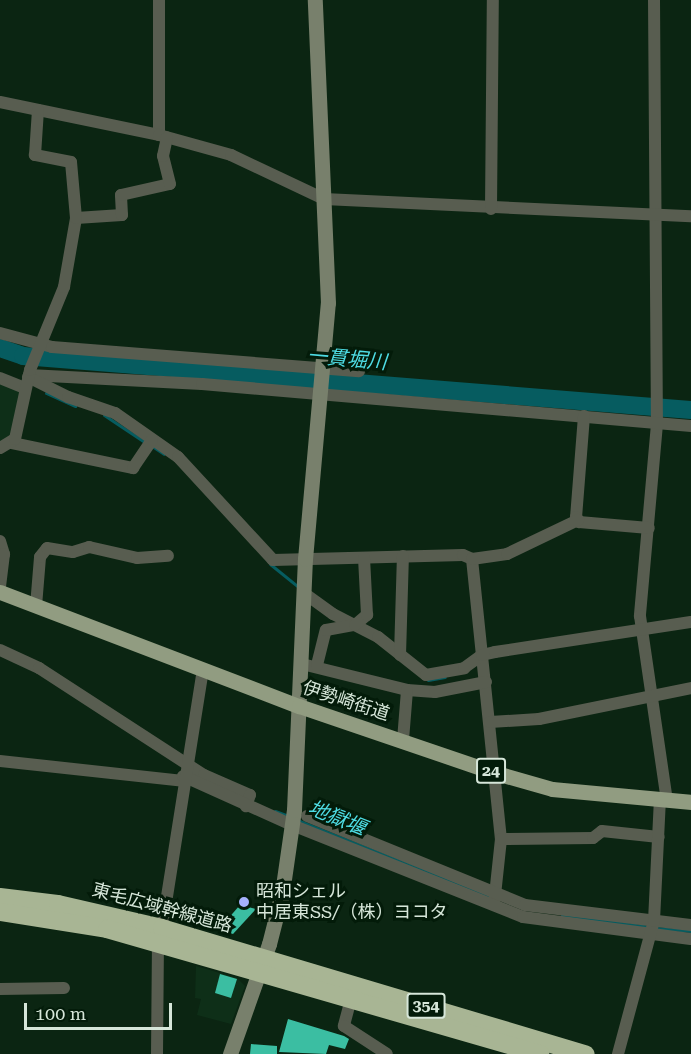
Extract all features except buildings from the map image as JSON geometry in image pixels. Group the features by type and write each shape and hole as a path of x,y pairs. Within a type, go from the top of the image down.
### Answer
{"highway":[{"name":"東毛広域幹線道路","path":"0,897 58,904 263,966 586,1054"},
{"name":"東毛広域幹線道路","path":"0,912 160,935"},
{"name":"東毛広域幹線道路","path":"263,966 351,999 540,1054"}],"main road":[{"name":"伊勢崎街道","path":"0,592 300,706 496,773 552,789 691,802"}],"street":[{"path":"76,218 122,215 121,195 170,184 163,156 159,0"},
{"path":"309,665 304,593 305,559 320,458 328,303 315,0"},
{"path":"491,209 493,0"},
{"path":"618,1054 654,921 659,837 664,800 654,695 640,616 657,422 655,399 654,0"},
{"path":"0,102 163,136 231,155 324,199 491,209 691,216"},
{"path":"38,110 35,155 71,162 76,218 64,287 28,378 25,408 6,446 107,460 126,468 136,467 152,441"},
{"path":"0,333 39,347 359,371"},
{"path":"0,378 72,375 322,393 691,426"},
{"path":"28,378 68,397 115,414 192,468 273,560 463,555 472,559 507,554 578,520 649,528"},
{"path":"578,520 584,416"},
{"path":"0,541 4,554 0,587"},
{"path":"36,606 40,557 47,548 73,552 89,547 137,558 168,556"},
{"path":"400,655 403,556"},
{"path":"230,1054 263,966 282,893 292,825 300,706 309,665 326,630 355,625 368,615 364,558"},
{"path":"472,559 484,654 501,839 496,900"},
{"path":"304,593 400,655 418,672 434,676 464,668 484,654 643,627 691,622"},
{"path":"0,650 39,668 186,763 250,795 246,806"},
{"path":"309,665 407,690 435,692 486,682"},
{"path":"157,1054 160,935 183,778 203,669"},
{"path":"490,722 539,719 691,687"},
{"path":"403,740 407,690"},
{"path":"0,761 183,778 292,825 496,900 534,907 691,925"},
{"path":"307,816 496,900 533,919 691,939"},
{"path":"501,839 593,838 603,831 659,837"},
{"path":"0,989 64,988"},
{"path":"351,999 344,1026 387,1054"}],"shaded area":[{"path":"0,382 21,391 12,438 0,443"},
{"path":"196,966 237,978 245,986 231,1024 197,1015 201,999 195,998"}],"waterway":[{"name":"一貫堀川","path":"0,348 23,356 691,410"},
{"path":"46,393 75,406"},
{"path":"104,415 146,443"},
{"path":"152,446 164,454"},
{"path":"270,564 298,587"},
{"path":"428,680 445,677"},
{"name":"地獄堰","path":"275,811 289,816"},
{"name":"地獄堰","path":"297,820 492,898"},
{"name":"地獄堰","path":"562,915 650,927"},
{"name":"地獄堰","path":"657,928 691,931"}],"place":[{"name":"昭和シェル 中居東SS/（株）ヨコタ","path":"244,902"}]}
